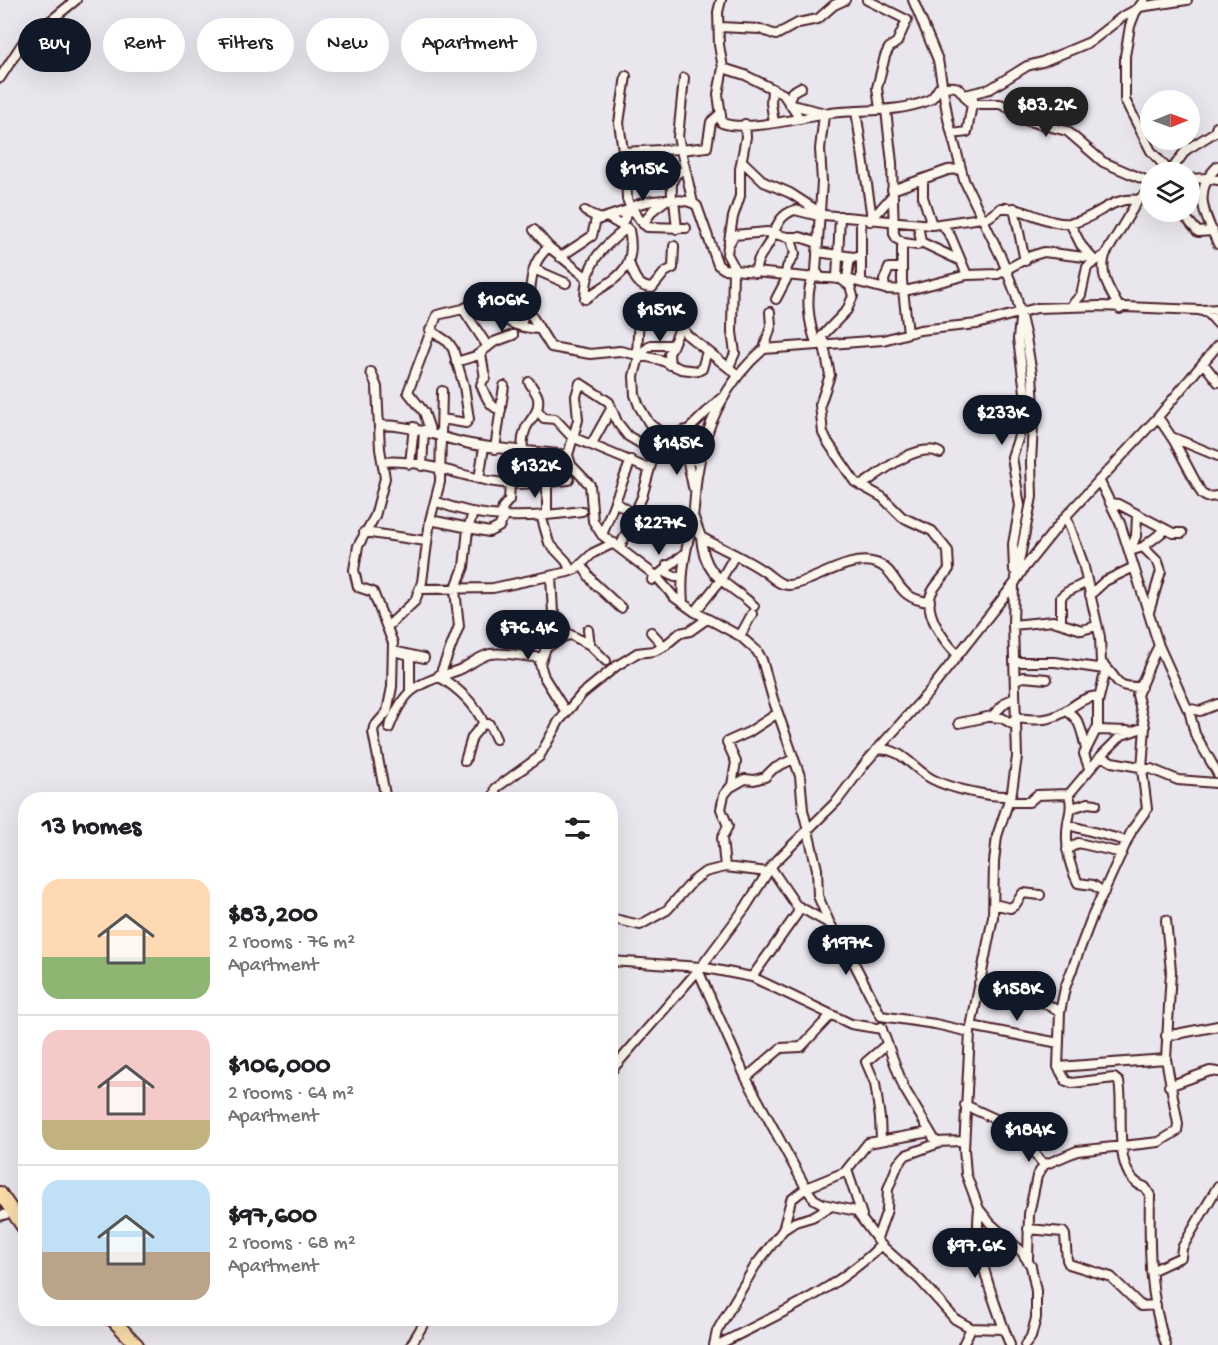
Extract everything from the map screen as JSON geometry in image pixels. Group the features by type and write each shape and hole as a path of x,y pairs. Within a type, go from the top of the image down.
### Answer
{"highway":[{"path":"0,1193 18,1219"},
{"path":"119,1326 137,1345"}],"street":[{"path":"0,78 22,44 76,0"},
{"path":"721,0 718,12 719,45 723,68 718,94 722,123 729,125 774,123 827,114 899,109 933,98 939,88 943,87 958,86 971,104"},
{"path":"720,27 760,29 776,35 798,23 819,20 834,5 845,0"},
{"path":"867,0 907,20 897,42 889,48 885,56 877,88 883,110 895,237 904,243 916,245 921,242"},
{"path":"881,0 887,10"},
{"path":"913,0 938,60 961,169 981,219 1006,270 1021,312 1032,374 1034,407 1031,512 1019,555 1015,582"},
{"path":"965,94 998,85 1027,66 1042,63 1090,42 1140,5 1187,0"},
{"path":"1140,5 1131,20 1125,56 1125,100 1151,151 1161,162"},
{"path":"723,68 745,75 776,91 790,103 800,120"},
{"path":"626,76 619,107 627,199 643,224 652,228 681,228 671,200 673,179 678,172 684,170"},
{"path":"684,78 678,130 684,170 693,203 700,214 718,264 724,269 787,275 814,274 821,278 842,279 885,289 903,290 918,289 967,275 998,274 1031,256 1050,252 1093,259 1105,255"},
{"path":"776,91 792,92 801,87"},
{"path":"774,123 771,103 776,91"},
{"path":"790,103 792,92"},
{"path":"952,134 967,132 975,93"},
{"path":"790,103 827,114"},
{"path":"971,104 1000,104 1016,111 1028,121 1068,131 1104,162 1140,178"},
{"path":"856,111 867,219 861,258 861,282"},
{"path":"622,152 706,147 711,122 720,114"},
{"path":"827,114 820,149 822,171 818,247 809,293 811,322 830,375 819,405 823,433 849,477 882,497 902,517 932,531 948,551 949,569 931,593 930,602 939,632 957,654"},
{"path":"729,367 735,353 732,332 734,271 733,263 727,257 733,217 740,196 746,138 745,124"},
{"path":"1177,162 1186,150 1215,132 1217,126"},
{"path":"742,161 764,182 790,193 819,214"},
{"path":"1218,166 1206,178 1202,198 1218,244"},
{"path":"867,219 880,209 892,193 948,170 961,169"},
{"path":"1200,178 1218,180"},
{"path":"923,180 923,197 932,225"},
{"path":"643,224 653,210 671,200"},
{"path":"585,212 596,219 651,202 671,200 693,203"},
{"path":"755,273 759,255 777,223 791,211 932,225 981,219 1001,208 1014,208 1045,219 1070,223 1121,200 1138,200"},
{"path":"1120,309 1104,280 1102,267 1105,255 1138,200"},
{"path":"880,209 893,207"},
{"path":"629,262 621,276 585,299 587,278 594,257 624,226 632,208"},
{"path":"1014,208 1025,261"},
{"path":"820,345 825,331 852,303 853,291 842,279 838,255 840,216"},
{"path":"607,217 624,226 630,238 629,262 636,279 643,287 655,286 665,272 673,268 674,246"},
{"path":"560,257 592,236 596,219"},
{"path":"1190,222 1198,232 1213,231"},
{"path":"1070,223 1093,259"},
{"path":"918,224 921,242"},
{"path":"942,224 951,237 967,275"},
{"path":"534,230 560,257 587,278"},
{"path":"729,243 737,233 773,233 800,237 838,255 861,258"},
{"path":"776,299 796,251 789,237"},
{"path":"921,242 961,261"},
{"path":"904,243 902,268 908,333"},
{"path":"521,326 531,297 529,282 536,270 538,257 549,247"},
{"path":"842,279 850,257"},
{"path":"1071,306 1082,295 1087,267 1093,259"},
{"path":"885,289 884,280 889,268 902,268"},
{"path":"536,270 566,283"},
{"path":"621,276 636,279"},
{"path":"422,466 428,432 424,412 408,392 437,315 463,309 477,301 490,304 512,302 528,310 538,329 555,349 590,354 620,351 661,360 681,369 700,370 708,351"},
{"path":"497,302 497,310 515,326 538,329"},
{"path":"671,303 686,334 738,375"},
{"path":"764,349 881,341 908,333 967,326 1037,308 1071,306 1120,309 1218,309"},
{"path":"463,309 488,347"},
{"path":"1199,310 1208,313 1218,324"},
{"path":"420,589 455,590 502,587 551,576 571,571 593,554 616,545 633,518 655,452 666,436 689,429 721,398 738,375 764,349 771,326 770,312"},
{"path":"1021,312 1018,339 1025,392 1021,430 1012,457 1020,499 1013,544 1017,752 1009,799 995,849 994,904 970,1029 963,1142 966,1174 979,1209 1028,1259"},
{"path":"639,315 638,354 633,385 637,400 649,423 699,464"},
{"path":"670,364 669,354 681,327"},
{"path":"430,330 448,342 466,395 469,419 466,423 442,419"},
{"path":"456,362 480,354 488,347 513,335"},
{"path":"881,341 892,348"},
{"path":"638,354 651,345 673,345"},
{"path":"618,1063 700,968 783,853 837,801 876,750 928,693 1066,516 1158,417 1218,345"},
{"path":"480,354 486,386"},
{"path":"1203,363 1218,382"},
{"path":"371,372 377,387 385,478 381,500 375,516 364,532 355,563 356,583 358,587 374,592 391,638 393,651 392,687 387,712 374,727 373,732 384,792"},
{"path":"485,375 481,386 494,408 501,411"},
{"path":"529,382 537,394 537,410 525,431 522,450 534,475 542,483 549,543 566,561 571,571"},
{"path":"558,481 568,457 578,420 576,396 580,383 607,400 617,422 628,436 655,452"},
{"path":"495,449 504,386"},
{"path":"387,627 408,609 420,589 426,541 440,470 442,391"},
{"path":"683,603 680,580 693,514 699,464 721,398"},
{"path":"591,445 611,409"},
{"path":"537,410 544,418 555,419 572,437 649,469"},
{"path":"1158,417 1202,494 1207,497 1218,496"},
{"path":"379,425 414,427 441,438 495,449 522,450 568,457 590,485 593,521 602,535 674,597 695,612 751,644 762,660 800,776 803,810 818,869 818,893 830,924 851,957 881,1017 886,1044 904,1088 939,1143"},
{"path":"410,464 414,427"},
{"path":"1172,438 1218,456"},
{"path":"479,479 484,447"},
{"path":"861,486 897,460 930,449 940,453"},
{"path":"686,453 695,493"},
{"path":"520,484 519,467 525,459"},
{"path":"602,535 631,460"},
{"path":"383,462 410,464 479,479 520,484 569,480"},
{"path":"1099,480 1130,551 1149,615 1160,646 1189,710 1192,728 1218,774"},
{"path":"430,520 468,529 495,530 502,516 503,507 508,500 510,483"},
{"path":"435,501 473,513 502,516 582,511"},
{"path":"615,502 633,518 688,538"},
{"path":"1110,503 1118,504 1165,530 1175,534 1182,533"},
{"path":"439,676 459,626 455,590 464,567 468,529 473,513"},
{"path":"693,514 707,564 720,581 739,593 753,610 740,636"},
{"path":"1066,516 1087,582 1101,643 1105,678 1099,696 1097,730 1084,754 1089,768"},
{"path":"1130,551 1136,536 1137,516"},
{"path":"688,538 697,528"},
{"path":"1130,551 1143,547 1165,530"},
{"path":"364,532 426,541"},
{"path":"701,537 735,555 782,585 788,585 839,567 863,562 878,563 889,572 907,595 920,601 930,602"},
{"path":"1143,547 1158,562 1161,571 1149,604 1149,615"},
{"path":"654,578 684,554"},
{"path":"695,612 720,581 735,555"},
{"path":"581,564 593,582 621,608"},
{"path":"668,566 668,574 680,580"},
{"path":"1090,595 1106,581 1134,567"},
{"path":"551,576 553,613 561,620 570,635 590,645 606,661"},
{"path":"1061,623 1061,597 1087,582"},
{"path":"495,792 496,788 538,757 559,721 582,694 632,656 664,645 680,633 690,631 707,619"},
{"path":"1013,625 1053,621 1082,630 1096,626"},
{"path":"588,630 590,645"},
{"path":"651,632 664,645"},
{"path":"564,709 542,673 541,657 546,648 570,635"},
{"path":"1160,646 1154,653 1139,691 1145,727 1142,769 1147,809 1127,841 1072,965 1059,1012 1058,1067 1066,1082 1114,1078 1120,1085 1121,1147 1131,1179 1145,1187 1150,1196 1151,1271 1156,1305 1166,1345"},
{"path":"393,651 424,658"},
{"path":"389,729 400,704 410,692 426,681 456,672 487,655 514,654 541,657"},
{"path":"410,656 410,692"},
{"path":"1014,662 1055,662 1102,666 1116,682 1139,691"},
{"path":"410,675 416,681 426,681"},
{"path":"439,676 460,690 476,709 484,724 491,727 496,739"},
{"path":"1015,680 1028,677 1047,679"},
{"path":"959,723 991,717 1016,722 1048,718 1066,711 1082,699 1099,696"},
{"path":"991,717 1006,702 1015,698"},
{"path":"1189,710 1200,711 1218,704"},
{"path":"1066,711 1073,715 1079,723 1086,749"},
{"path":"731,788 736,759 727,742 749,732 778,713"},
{"path":"465,761 472,737 484,724"},
{"path":"876,750 883,749 903,755 927,776 950,786 989,796 1029,802 1037,795 1069,794 1089,768 1118,738 1130,731 1145,727"},
{"path":"1097,730 1130,731"},
{"path":"1101,756 1112,762 1151,769 1178,780 1216,783"},
{"path":"725,867 722,838 728,826 721,809 723,799 731,788 744,779 754,780 765,777 773,768 793,759"},
{"path":"1070,799 1072,808 1068,825 1067,850 1078,883 1093,885 1104,892"},
{"path":"1072,808 1088,803 1096,804"},
{"path":"1068,825 1127,841"},
{"path":"1067,850 1078,843 1122,853"},
{"path":"618,920 640,925 667,910 693,881 705,872 725,867 769,870 799,907 830,924"},
{"path":"994,904 1010,908 1015,905 1023,892 1040,895"},
{"path":"752,977 797,914 799,907"},
{"path":"1026,1345 1031,1337 1036,1318 1036,1291 1028,1259 1029,1214 1037,1176 1044,1165 1077,1151 1159,1142 1177,1131 1166,1059 1171,971 1166,920"},
{"path":"618,963 700,968 752,977 851,1024 882,1029"},
{"path":"700,968 746,1078 767,1121 814,1199 830,1207 853,1209 879,1242 920,1281 954,1320 971,1328 1003,1329"},
{"path":"979,983 1022,990 1059,1012"},
{"path":"746,1078 781,1048 801,1047 831,1015"},
{"path":"881,1017 1059,1043"},
{"path":"1166,1036 1218,1026"},
{"path":"881,1140 874,1083 866,1062 886,1044"},
{"path":"1058,1067 1166,1059"},
{"path":"1169,1086 1210,1071 1218,1072"},
{"path":"965,1105 1015,1128 1044,1165"},
{"path":"783,1230 790,1201 806,1188 847,1170 864,1146 881,1140 930,1132"},
{"path":"716,1345 815,1294 856,1269 879,1242 886,1213 888,1189 898,1164 906,1155 939,1143 963,1142"},
{"path":"847,1170 864,1221"},
{"path":"1151,1271 1181,1257 1182,1248 1218,1186"},
{"path":"716,1345 717,1331 755,1266 783,1230 795,1222 812,1217 830,1207"},
{"path":"979,1209 977,1238 1003,1329 1010,1345"},
{"path":"0,1216 13,1212"},
{"path":"1028,1229 1063,1232 1069,1264 1111,1277 1141,1306 1156,1305"},
{"path":"411,1345 422,1326"},
{"path":"963,1345 971,1328"}]}
